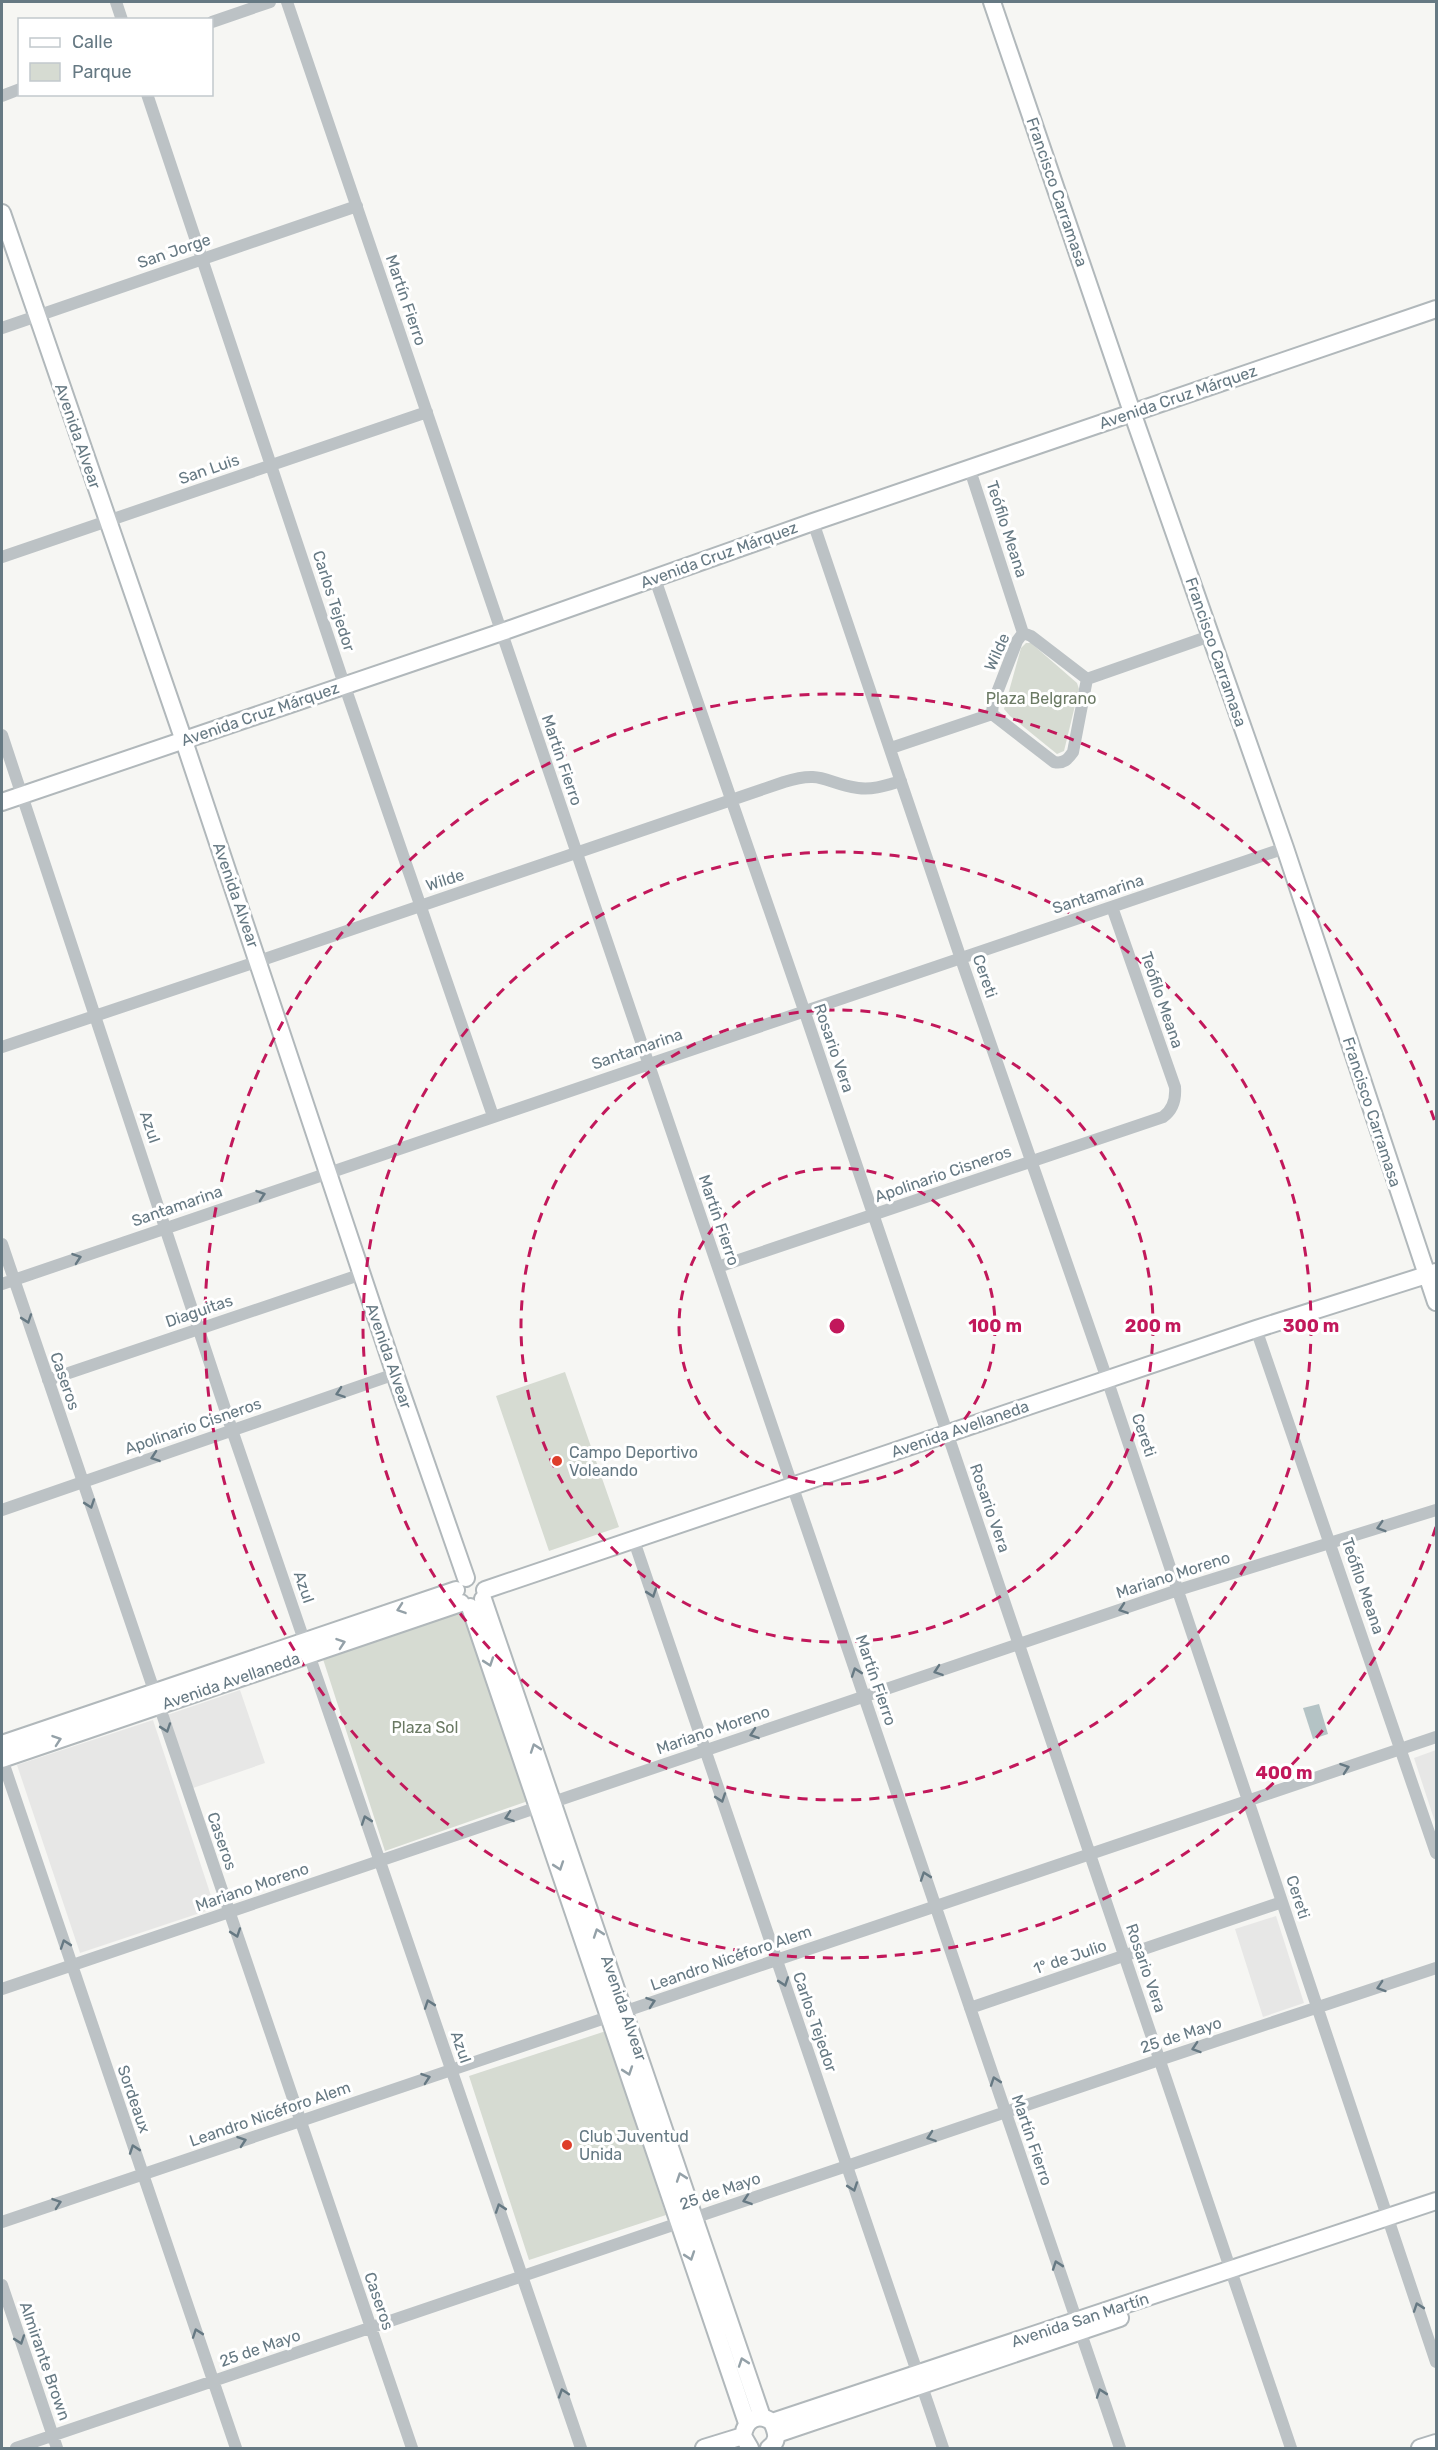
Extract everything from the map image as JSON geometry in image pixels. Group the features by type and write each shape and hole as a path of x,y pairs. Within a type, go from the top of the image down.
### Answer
{"street":[{"path":"116,2 121,18"},
{"path":"213,22 270,2"},
{"name":"Martín Fierro","path":"287,2 1120,2448"},
{"name":"Francisco Carramasa","path":"993,2 1132,412 1432,1273 1437,1302"},
{"path":"2,96 18,90"},
{"name":"Carlos Tejedor","path":"148,96 344,684 493,1116"},
{"name":"San Jorge","path":"2,328 357,206"},
{"name":"Avenida Alvear","path":"2,213 259,962 470,1594 546,1804 759,2438"},
{"name":"Avenida Cruz Márquez","path":"2,802 1437,309"},
{"name":"San Luis","path":"2,557 427,412"},
{"name":"Teófilo Meana","path":"970,470 1023,633"},
{"name":"Cereti","path":"813,522 1107,1379 1389,2222 1432,2332 1437,2362"},
{"name":"Rosario Vera","path":"655,579 804,1010 1291,2448"},
{"name":"Wilde","path":"992,714 997,693 1017,641 1023,633 1031,636 1087,679"},
{"path":"891,748 992,714 1054,762 1060,764 1073,752 1087,679 1210,636"},
{"name":"Azul","path":"2,735 232,1430 451,2070 524,2275 581,2448"},
{"name":"Wilde","path":"2,1047 259,962 801,776 821,776 844,784 868,788 880,788 901,781"},
{"name":"Santamarina","path":"7,1282 960,956 1285,848"},
{"name":"Teófilo Meana","path":"1112,907 1175,1087 1174,1105"},
{"name":"Apolinario Cisneros","path":"718,1267 1162,1117 1169,1113 1174,1105"},
{"name":"Caseros","path":"2,1244 7,1282 48,1380 412,2448"},
{"name":"Avenida Avellaneda","path":"2,1744 156,1699 1256,1329 1432,1273"},
{"name":"Diaguitas","path":"48,1380 362,1274"},
{"name":"Teófilo Meana","path":"1256,1329 1437,1853"},
{"name":"Apolinario Cisneros","path":"2,1510 395,1374"},
{"name":"Mariano Moreno","path":"2,1989 1178,1590 1437,1510"},
{"name":"Carlos Tejedor","path":"633,1538 943,2448"},
{"name":"Avenida Avellaneda","path":"2,1759 156,1699"},
{"name":"Leandro Nicéforo Alem","path":"2,2222 1437,1737"},
{"name":"Sordeaux","path":"2,1759 236,2448"},
{"name":"1° de Julio","path":"970,2008 1282,1902"},
{"name":"25 de Mayo","path":"16,2448 1005,2112 1437,1968"},
{"path":"1389,2222 1437,2200"},
{"path":"1389,2222 1437,2210"},
{"name":"Avenida San Martín","path":"704,2448 759,2438 919,2380 1389,2222"},
{"name":"Almirante Brown","path":"2,2285 57,2448"},
{"path":"1420,2448 1437,2443"}],"shaded area":[{"path":"240,1690 265,1763 193,1788 167,1715"},
{"path":"1319,1704 1328,1734 1313,1739 1303,1708"},
{"path":"153,1720 215,1908 80,1953 17,1765"},
{"path":"1436,1750 1436,1825 1414,1758"},
{"path":"1276,1916 1304,2003 1263,2017 1235,1929"}],"green space":[{"name":"Plaza Belgrano","path":"1026,643 1031,643 1077,683 1079,689 1064,751 1057,754 1004,709 1021,648"},
{"name":"Campo Deportivo Voleando","path":"565,1372 619,1527 549,1551 496,1396"},
{"name":"Plaza Sol","path":"457,1612 470,1621 528,1801 385,1851 323,1659"},
{"name":"Club Juventud Unida","path":"606,2031 666,2215 529,2260 469,2076"}],"place":[{"name":"Campo Deportivo Voleando","path":"557,1461"},
{"name":"Club Juventud Unida","path":"567,2145"}]}
